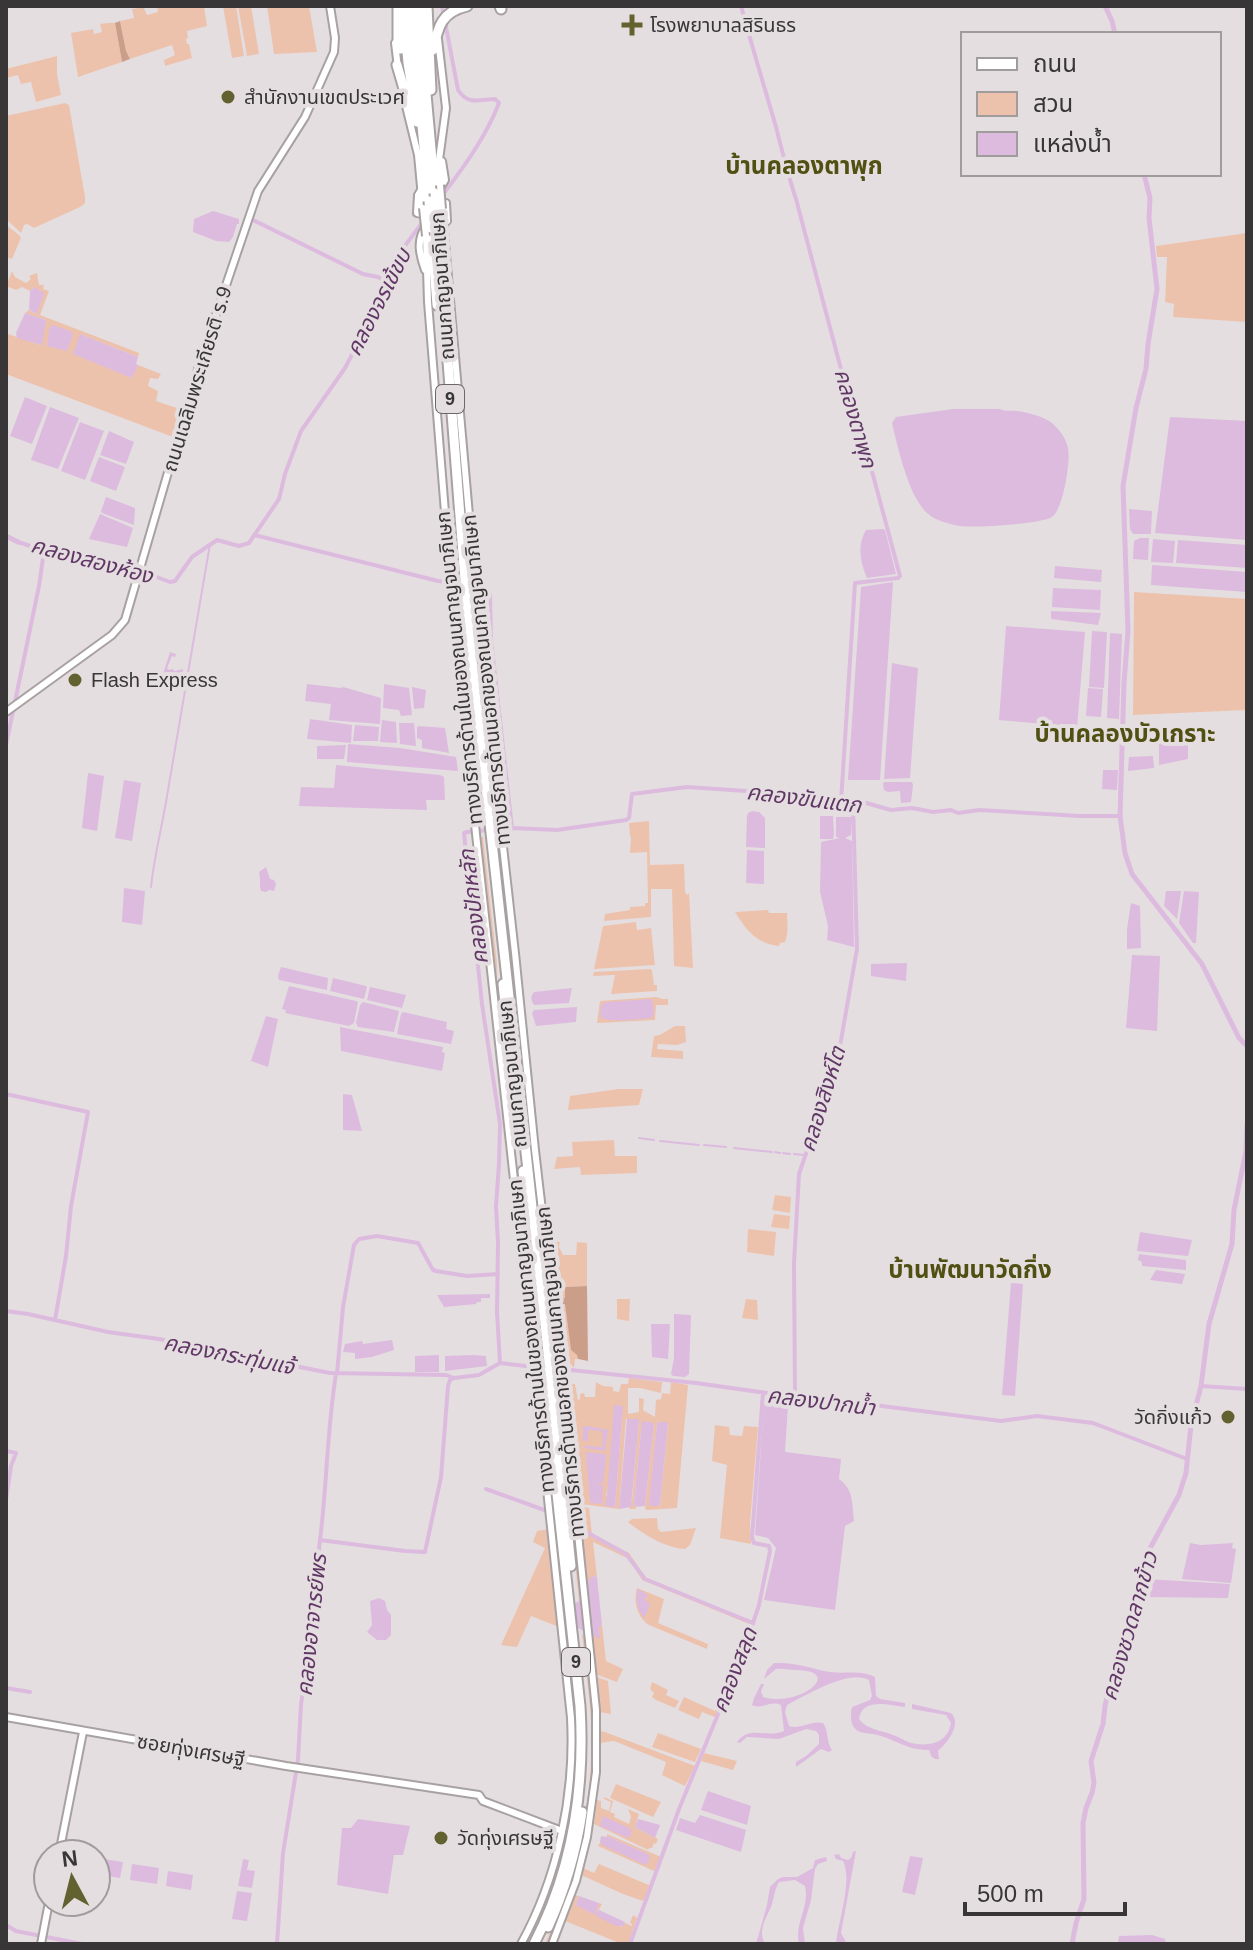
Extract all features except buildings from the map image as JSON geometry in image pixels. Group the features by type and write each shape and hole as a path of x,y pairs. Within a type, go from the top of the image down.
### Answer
{"highway":[{"path":"398,6 400,49 405,47 406,30"},
{"path":"398,6 406,30 413,123"},
{"name":"ถนนกาญจนาภิเษก","path":"411,6 432,197 431,228 463,584 546,1362"},
{"name":"ถนนกาญจนาภิเษก","path":"418,6 427,147"},
{"path":"427,6 431,62 427,147"},
{"path":"431,62 439,28 451,11 467,6"},
{"path":"397,65 413,123 427,147"},
{"name":"ถนนกาญจนาภิเษก","path":"489,831 515,1101 587,1724 584,1802 576,1848 557,1909 541,1944"},
{"path":"513,1129 515,1101"},
{"name":"ถนนกาญจนาภิเษก","path":"534,1944 555,1895 569,1850 582,1748 548,1373"}],"main road":[{"name":"ถนนเฉลิมพระเกียรติ ร.9","path":"7,710 114,632 122,619 142,559 194,371 252,200 268,168 302,116 331,53 333,42 328,6"},
{"path":"397,65 398,6"},
{"name":"ทางบริการด้านนอกของถนนกาญจนาภิเษก","path":"439,28 446,117 432,197 442,209 447,255 463,584 489,831 556,1336 546,1362 563,1414 568,1442 597,1727 595,1791 584,1853 552,1944"},
{"name":"ทางบริการด้านในของถนนกาญจนาภิเษก","path":"413,123 421,188 432,197 426,273 443,501 463,584"},
{"path":"421,188 418,214 445,182 440,154"},
{"path":"426,273 419,239 445,202 447,255"},
{"name":"ทางบริการด้านในของถนนกาญจนาภิเษก","path":"489,831 531,1341 546,1362"},
{"path":"531,1341 535,1343 538,1364 553,1366 553,1340 556,1336"},
{"path":"541,1433 539,1371 557,1373 563,1414"},
{"name":"ทางบริการด้านในของถนนกาญจนาภิเษก","path":"521,1944 544,1892 562,1831 570,1777 571,1725 541,1433 548,1373"},
{"name":"ซอยทุ่งเศรษฐี","path":"6,1717 297,1768 479,1795 483,1801 562,1831"},
{"path":"62,1838 83,1732"},
{"path":"41,1939 46,1918"}],"green space":[{"path":"143,6 147,15 158,12 157,6 204,6 207,26 187,31 186,39 192,58 165,66 164,60 175,55 172,45 130,59 120,21 134,18 132,9"},
{"path":"223,6 236,6 244,56 232,58"},
{"path":"238,6 251,6 259,54 247,56"},
{"path":"267,6 309,6 317,52 274,54"},
{"path":"115,23 122,62 78,77 71,33 93,29 94,34 102,32 100,24"},
{"path":"57,56 61,95 36,102 31,82 21,84 18,75 6,78 6,69"},
{"path":"65,103 69,105 85,203 34,228 24,225 21,233 6,219 6,116"},
{"path":"6,225 21,238 12,259 6,257"},
{"path":"1247,233 1247,322 1173,317 1174,304 1165,302 1167,257 1157,257 1156,246"},
{"path":"12,271 15,277 26,283 31,279 29,276 37,273 39,285 44,285 43,289 49,291 40,315 139,353 138,357 80,334 131,378 138,365 161,374 158,379 150,378 148,386 158,391 156,401 180,409 173,437 6,374 8,334 41,345 46,320 25,313 29,310 36,314 34,287 30,291 6,286"},
{"path":"1134,592 1247,599 1247,710 1133,715"},
{"path":"649,821 650,865 684,864 685,892 687,895 689,893 693,968 674,966 672,889 651,889 651,917 604,921 605,914 648,903 647,852 630,853 629,823"},
{"path":"497,836 500,836 554,1330 553,1364"},
{"path":"479,837 483,837 497,964 497,1002"},
{"path":"768,910 769,913 787,913 786,938 779,946 753,935 735,912"},
{"path":"636,922 637,930 651,928 655,965 594,969 603,926"},
{"path":"650,969 657,991 611,994 615,975 593,976 594,972"},
{"path":"668,999 668,1005 656,1005 655,1020 597,1023 600,1001"},
{"path":"675,1026 685,1026 686,1042 658,1044 657,1049 683,1051 683,1059 651,1057 654,1036"},
{"path":"502,1041 521,1218 540,1363 533,1336"},
{"path":"643,1089 639,1105 568,1110 570,1096"},
{"path":"614,1140 615,1156 637,1156 637,1173 581,1175 580,1167 554,1169 557,1157 573,1156 572,1142"},
{"path":"775,1195 791,1197 790,1213 772,1210"},
{"path":"774,1214 790,1216 789,1229 771,1227"},
{"path":"748,1229 776,1232 774,1256 747,1252"},
{"path":"550,1241 560,1242 563,1255 576,1255 577,1242 587,1243 587,1286 565,1287 565,1298 554,1297"},
{"path":"617,1299 630,1299 629,1321 617,1319"},
{"path":"746,1299 757,1300 758,1320 742,1318"},
{"path":"565,1303 571,1349 578,1359 575,1359 574,1368 570,1363 568,1344 564,1341 560,1304"},
{"path":"629,1378 662,1382 661,1393 628,1388 628,1414 639,1412 639,1398 644,1399 643,1410 655,1417 656,1400 661,1399 662,1393 670,1394 671,1382 688,1385 677,1508 646,1510 645,1507 654,1424 641,1430 636,1509 629,1509 639,1421 626,1419 619,1509 582,1504 579,1478 574,1478 563,1385 575,1384 578,1400 584,1393 585,1397 595,1397 596,1382 619,1392 621,1384 628,1384","holes":["622,1418 615,1507 606,1496","659,1422 668,1424 660,1504 649,1506"]},
{"path":"540,1385 577,1709 577,1740 573,1800 561,1859 542,1916 530,1944 526,1944 560,1854 574,1766"},
{"path":"556,1386 576,1506 589,1508 592,1534 629,1553 646,1578 751,1620 749,1624 642,1580 629,1559 593,1542 597,1577 593,1576 579,1601"},
{"path":"715,1425 729,1427 730,1435 742,1436 744,1426 758,1427 751,1544 720,1538 727,1465 712,1461"},
{"path":"657,1518 661,1532 696,1528 690,1545 685,1549 670,1546 647,1536 628,1522 632,1519"},
{"path":"549,1529 559,1627 531,1616 517,1647 501,1645 545,1548 533,1542 537,1531"},
{"path":"637,1588 664,1599 658,1623 708,1644 707,1649 645,1622 637,1608"},
{"path":"602,1625 606,1661 623,1669 617,1682 595,1674 590,1634 599,1633"},
{"path":"582,1634 588,1641 593,1697 594,1780 591,1807 577,1873 549,1944 545,1944 574,1863 590,1778 591,1721"},
{"path":"596,1677 608,1681 611,1714 599,1712"},
{"path":"652,1682 668,1690 666,1695 679,1701 675,1708 652,1697"},
{"path":"684,1697 715,1711 717,1708 717,1716 702,1712 699,1719 678,1710"},
{"path":"599,1731 695,1766 685,1786 662,1775 666,1762 614,1741 600,1743"},
{"path":"658,1733 701,1749 695,1762 652,1747"},
{"path":"704,1753 737,1761 733,1770 701,1761"},
{"path":"616,1784 661,1802 653,1817 610,1798"},
{"path":"604,1797 613,1801 610,1812 615,1814 614,1817 629,1824 631,1817 628,1809 639,1814 635,1827 658,1839 656,1844 648,1850 594,1824 597,1800 601,1801 601,1808 609,1811 611,1802"},
{"path":"607,1834 661,1857 654,1871 598,1846 601,1841 650,1855"},
{"path":"599,1864 651,1886 643,1901 581,1875 583,1868 594,1873"},
{"path":"575,1895 579,1896 576,1905 596,1913 599,1903 602,1904 597,1913 621,1927 625,1923 632,1926 633,1915 637,1918 628,1944 565,1921"}],"shaded area":[{"path":"120,21 130,59 122,62 115,23"},
{"path":"587,1286 588,1361 578,1359 571,1350 565,1304 560,1304 559,1299 565,1298 565,1287"}],"water":[{"path":"213,211 239,219 229,242 216,241 193,232 194,219"},
{"path":"34,287 44,293 37,314 29,310 30,291"},
{"path":"25,313 46,320 42,345 17,338 16,333"},
{"path":"53,325 73,334 67,351 47,346 49,329"},
{"path":"80,334 138,357 132,378 73,354"},
{"path":"25,397 47,406 32,444 10,436"},
{"path":"50,407 79,418 58,469 31,460"},
{"path":"953,409 1026,412 1045,419 1055,425 1064,437 1068,463 1063,496 1056,513 1035,522 978,526 960,526 931,516 914,495 892,423 896,417"},
{"path":"1170,417 1247,421 1247,540 1155,533"},
{"path":"80,422 104,431 85,480 61,471"},
{"path":"109,431 134,442 126,464 100,455"},
{"path":"99,457 125,467 116,491 90,481"},
{"path":"106,497 135,508 134,525 102,513"},
{"path":"1129,509 1152,511 1151,534 1133,534"},
{"path":"100,514 133,528 127,547 89,539"},
{"path":"883,529 896,574 867,578 860,554 861,542 866,530"},
{"path":"1149,538 1148,560 1133,559 1134,541"},
{"path":"1153,539 1175,541 1173,563 1151,562"},
{"path":"1178,540 1247,545 1247,568 1176,563"},
{"path":"1152,565 1247,572 1247,592 1151,585"},
{"path":"1055,566 1102,570 1101,582 1054,578"},
{"path":"893,582 880,780 848,780 861,587"},
{"path":"1053,588 1101,590 1100,610 1052,607"},
{"path":"1051,611 1101,613 1098,625 1051,619"},
{"path":"1006,626 1085,632 1077,727 999,720"},
{"path":"1092,631 1107,632 1104,688 1089,687"},
{"path":"1110,633 1122,634 1119,719 1107,718"},
{"path":"170,652 176,654 167,668 175,671 183,669 182,679 173,678 160,689 150,687 152,680 160,682 165,679 164,671"},
{"path":"892,663 918,668 910,778 884,779"},
{"path":"307,684 343,687 381,698 380,724 329,720 331,704 305,701"},
{"path":"384,684 409,688 412,715 401,716 399,710 383,708"},
{"path":"412,687 426,690 424,708 414,709"},
{"path":"1088,688 1103,689 1101,717 1086,716"},
{"path":"310,719 352,725 351,743 307,739"},
{"path":"382,720 396,722 397,743 380,742"},
{"path":"399,723 414,723 416,746 400,744"},
{"path":"355,725 379,727 378,741 353,741"},
{"path":"417,727 445,728 449,753 422,748 422,740 417,738"},
{"path":"1188,740 1188,759 1159,765 1159,742"},
{"path":"348,744 456,757 458,771 347,762"},
{"path":"346,745 344,759 317,759 317,746"},
{"path":"1153,756 1154,768 1128,771 1129,757"},
{"path":"336,765 440,775 444,777 445,800 426,800 427,810 299,806 301,787 334,788"},
{"path":"1103,770 1118,770 1117,790 1102,789"},
{"path":"88,773 104,776 97,831 82,828"},
{"path":"124,780 141,783 132,841 115,838"},
{"path":"885,782 912,782 911,802 901,803 900,791 884,790"},
{"path":"752,811 759,812 765,818 765,848 746,847 747,816"},
{"path":"820,816 833,816 833,839 820,839"},
{"path":"836,817 852,817 851,835 845,838 852,841 854,947 827,940 828,926 820,892 821,842 840,838 836,837"},
{"path":"747,850 764,851 764,884 746,883"},
{"path":"266,867 270,879 276,884 274,891 261,891 259,872"},
{"path":"124,888 145,891 142,925 122,922"},
{"path":"1166,891 1181,891 1177,919 1164,906"},
{"path":"1184,891 1199,892 1196,943 1179,923"},
{"path":"1131,903 1140,906 1141,948 1127,949 1127,929"},
{"path":"1132,955 1160,956 1157,1031 1126,1028"},
{"path":"907,963 906,981 871,976 871,964"},
{"path":"281,967 328,978 327,990 279,980"},
{"path":"333,978 366,986 364,999 330,991"},
{"path":"289,986 358,1002 354,1023 349,1026 285,1013 286,1010 282,1009"},
{"path":"370,987 406,995 402,1008 367,1000"},
{"path":"572,988 569,1003 534,1005 532,1000 534,992"},
{"path":"652,999 654,1014 651,1018 601,1018 602,1004"},
{"path":"363,1002 399,1011 394,1032 358,1027 356,1023"},
{"path":"577,1007 576,1022 536,1026 532,1013 534,1010"},
{"path":"403,1012 447,1022 446,1029 454,1031 451,1044 397,1034"},
{"path":"266,1016 278,1019 268,1067 251,1061"},
{"path":"340,1027 443,1047 442,1071 341,1051"},
{"path":"343,1094 352,1095 362,1131 343,1130"},
{"path":"1140,1232 1192,1240 1188,1256 1137,1251"},
{"path":"1139,1254 1186,1260 1186,1270 1142,1266 1138,1260"},
{"path":"1156,1270 1185,1274 1182,1284 1150,1280"},
{"path":"1011,1283 1023,1284 1015,1396 1002,1395"},
{"path":"490,1294 490,1298 481,1298 481,1302 476,1304 444,1307 437,1295"},
{"path":"674,1314 691,1315 689,1374 685,1377 671,1374"},
{"path":"651,1324 670,1324 668,1359 652,1357"},
{"path":"392,1340 394,1350 372,1357 355,1359 355,1353 343,1352 345,1344"},
{"path":"439,1355 439,1372 415,1372 415,1356"},
{"path":"445,1356 486,1356 487,1366 445,1371"},
{"path":"764,1403 788,1405 785,1452 841,1459 839,1479 850,1492 854,1521 845,1526 835,1610 764,1600 776,1548 768,1538 755,1535"},
{"path":"614,1405 623,1406 615,1507 605,1506"},
{"path":"627,1419 639,1421 631,1507 619,1509"},
{"path":"642,1421 654,1423 645,1506 635,1507 634,1503"},
{"path":"657,1423 668,1424 660,1504 649,1506"},
{"path":"583,1427 608,1430 605,1451 584,1448 603,1447 602,1431 588,1430 588,1441 583,1441"},
{"path":"586,1452 606,1455 603,1483 594,1484 603,1485 602,1504 590,1501"},
{"path":"1190,1543 1233,1543 1232,1548 1236,1549 1231,1583 1182,1579"},
{"path":"593,1576 597,1577 602,1625 599,1627 600,1639 574,1626 572,1606 580,1600"},
{"path":"1146,1579 1230,1584 1228,1598 1144,1597"},
{"path":"638,1589 648,1595 645,1599 650,1605 644,1618 637,1604"},
{"path":"379,1598 385,1601 391,1615 391,1635 386,1640 377,1640 367,1632 372,1625 370,1601"},
{"path":"774,1663 875,1677 876,1696 905,1703 905,1707 871,1705 861,1712 859,1719 870,1728 911,1743 937,1742 946,1735 951,1723 946,1715 912,1709 912,1704 951,1713 954,1727 938,1751 939,1759 933,1758 929,1750 915,1749 878,1735 860,1732 852,1723 851,1710 870,1700 869,1680 840,1680 787,1705 785,1712 789,1726 823,1723 832,1750 821,1749 796,1767 796,1762 819,1744 816,1731 806,1729 779,1739 747,1737 737,1742 747,1734 784,1731 781,1705 752,1705 761,1684 764,1684 761,1691 763,1697 777,1699 803,1693 817,1681 817,1676 810,1672 781,1669 776,1669 764,1679"},
{"path":"708,1791 751,1806 747,1825 701,1810"},
{"path":"700,1815 746,1830 741,1852 676,1830 680,1818 695,1823"},
{"path":"603,1816 631,1829 631,1835 628,1838 600,1826"},
{"path":"358,1819 410,1826 403,1855 394,1855 388,1894 337,1885 342,1828 351,1828"},
{"path":"638,1819 660,1825 655,1838 635,1827"},
{"path":"601,1836 648,1854 648,1863 645,1865 602,1845"},
{"path":"856,1851 841,1933 847,1944 836,1944 846,1869 843,1861 834,1855 839,1854 848,1860"},
{"path":"910,1856 923,1858 915,1895 902,1892"},
{"path":"826,1857 827,1861 818,1864 815,1869 803,1928 805,1944 799,1944 798,1936 805,1886 795,1880 779,1882 763,1926 765,1944 756,1944 770,1887 783,1877 797,1877 813,1868 815,1860"},
{"path":"243,1859 249,1860 247,1870 255,1871 252,1888 238,1886"},
{"path":"112,1860 123,1862 120,1878 112,1877"},
{"path":"132,1864 159,1868 157,1884 130,1880"},
{"path":"168,1871 193,1875 191,1890 166,1886"},
{"path":"237,1891 252,1893 247,1921 232,1919"},
{"path":"579,1896 599,1903 596,1913 576,1905"},
{"path":"599,1910 625,1922 624,1926 616,1926 596,1916"},
{"path":"1152,1935 1165,1939 1166,1944 1118,1944 1119,1936"}],"waterway":[{"name":"คลองจรเข้ขบ","path":"442,6 458,90 470,100 495,99 499,103 481,140 442,196"},
{"name":"คลองตาพุก","path":"741,6 900,576 855,583 841,802"},
{"path":"1105,6 1115,32"},
{"path":"1144,176 1150,198 1149,218 1157,289 1146,369 1123,486 1128,631 1120,816 1125,853 1132,874 1202,964 1239,1038 1247,1046"},
{"path":"251,219 363,274 388,283"},
{"name":"คลองจรเข้ขบ","path":"18,542 51,553 119,563 170,582 175,581 192,557 217,540 239,546 249,543 279,499 301,431 345,368 378,305 401,251 425,219"},
{"name":"คลองปักหลัก","path":"254,535 438,581 466,584"},
{"name":"คลองสองห้อง","path":"6,536 18,542"},
{"path":"151,887 210,544"},
{"path":"6,745 44,551"},
{"name":"คลองปักหลัก","path":"475,586 482,587 490,594 491,640 512,828"},
{"name":"คลองขันแตก","path":"500,1363 496,1206 500,1124 482,1004 464,833 512,828 557,830 626,820 629,818 632,794 687,787 820,796 891,810 912,808 958,813 979,810 1120,816"},
{"name":"คลองสิงห์โต","path":"795,1396 794,1263 799,1174 830,1069 840,1046 857,949 853,803"},
{"path":"6,1094 88,1112 55,1320"},
{"name":"คลองชวดลากข้าว","path":"1072,1944 1084,1899 1083,1823 1094,1783 1091,1761 1103,1724 1109,1688 1124,1651 1127,1627 1140,1592 1148,1552 1179,1495 1186,1473 1209,1324 1232,1244 1247,1124"},
{"path":"639,1138 654,1140"},
{"path":"660,1141 699,1145"},
{"path":"704,1145 726,1147"},
{"path":"734,1148 772,1152"},
{"path":"775,1152 780,1153"},
{"path":"783,1153 790,1154"},
{"path":"794,1154 805,1155"},
{"path":"337,1374 343,1307 354,1245 359,1239 377,1236 418,1243 436,1271 467,1276 498,1274"},
{"name":"คลองกระทุ่มแจ้","path":"6,1311 330,1373 446,1375 454,1378 479,1375 500,1363 544,1368"},
{"name":"คลองปากน้ำ","path":"561,1369 1001,1421 1037,1416 1093,1423 1187,1459"},
{"path":"320,1540 336,1374"},
{"name":"คลองอาจารย์พร","path":"277,1944 283,1853 298,1760 301,1704 312,1633 320,1540 425,1552 441,1477 448,1386 454,1378"},
{"path":"1201,1386 1247,1389"},
{"name":"คลองสลุด","path":"630,1944 759,1605 770,1551 769,1546 754,1543 752,1537 763,1393"},
{"path":"6,1451 16,1453 6,1500"},
{"path":"486,1489 547,1511"},
{"path":"581,1529 626,1554 645,1579 753,1623"},
{"path":"6,1688 30,1692"},
{"path":"6,1925 16,1931 82,1944"}],"place":[{"name":"โรงพยาบาลสิรินธร","path":"632,25"},
{"name":"สำนักงานเขตประเวศ","path":"228,97"},
{"name":"Flash Express","path":"75,680"},
{"name":"วัดกิ่งแก้ว","path":"1228,1417"},
{"name":"วัดทุ่งเศรษฐี","path":"441,1838"}],"district":[{"name":"บ้านคลองตาพุก","path":"804,166"},
{"name":"บ้านคลองบัวเกราะ","path":"1125,734"},
{"name":"บ้านพัฒนาวัดกิ่ง","path":"970,1270"}]}
